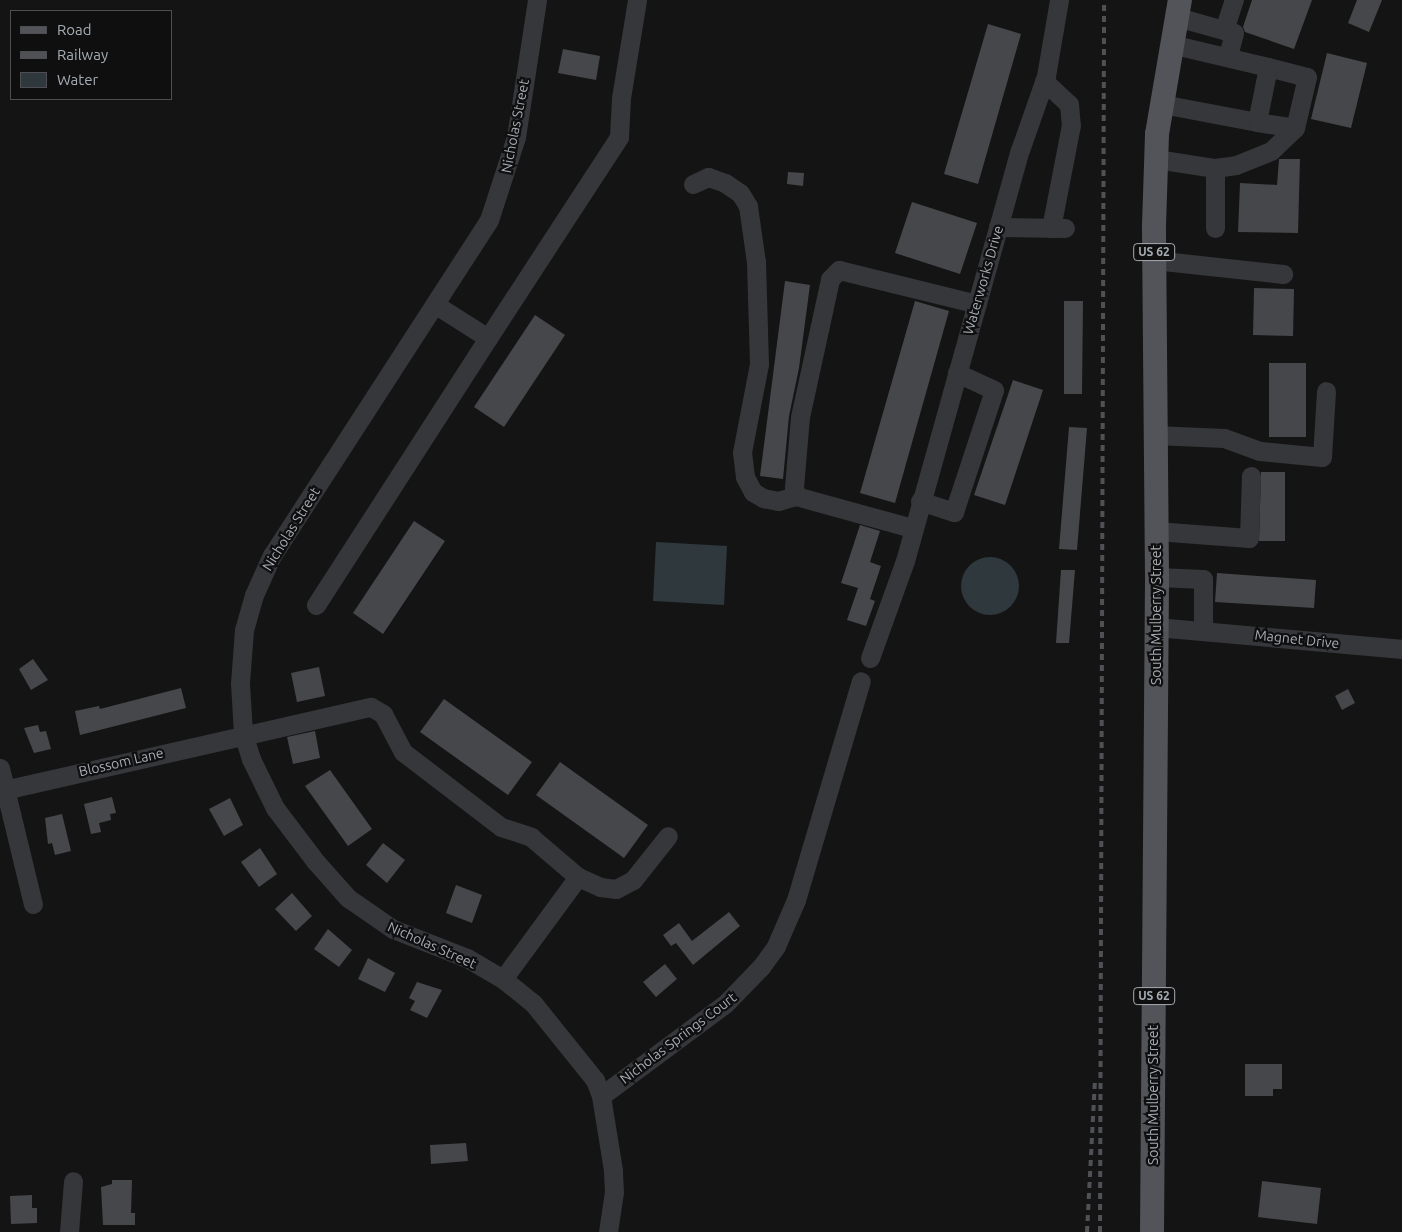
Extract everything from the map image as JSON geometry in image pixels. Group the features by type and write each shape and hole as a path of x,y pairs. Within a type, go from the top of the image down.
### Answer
{"main road":[{"name":"South Mulberry Street","path":"1152,1232 1157,577 1154,260 1156,159 1171,44 1179,8"}],"street":[{"name":"Nicholas Street","path":"537,0 516,137 501,193 489,220 436,305 272,555 254,595 244,630 240,683 243,734 251,759 275,808 316,862 348,898 393,929 467,958 503,979 533,1003 555,1027 595,1080 600,1096"},
{"path":"316,605 619,137 621,98 637,0"},
{"name":"Waterworks Drive","path":"870,658 905,560 912,528 998,227 1044,81 1059,0"},
{"path":"1224,30 1234,0"},
{"path":"1179,8 1234,33 1228,56"},
{"path":"1156,159 1215,168 1244,162 1271,151 1295,128 1307,77 1228,56 1171,44"},
{"path":"1257,122 1268,67"},
{"path":"998,227 1058,228 1071,125 1069,104 1044,81"},
{"path":"1162,104 1295,128"},
{"path":"1215,168 1215,228"},
{"path":"693,184 708,177 724,183 740,193 748,206 756,262 758,364 742,452 745,477 753,492 763,498 778,501 796,496 912,528"},
{"path":"1154,260 1282,274"},
{"path":"796,496 794,487 800,417 830,279 839,270 977,304"},
{"path":"436,305 488,338"},
{"path":"920,501 954,512 994,390 957,373"},
{"path":"1155,435 1224,438 1260,451 1322,457 1326,391"},
{"path":"1156,531 1249,538 1251,476"},
{"path":"1157,577 1203,579 1198,630"},
{"name":"Magnet Drive","path":"1156,628 1198,630 1402,649"},
{"name":"Nicholas Springs Court","path":"600,1096 724,1004 761,967 776,946 796,900 861,681"},
{"name":"Blossom Lane","path":"3,790 243,734 371,707 383,714 403,752 501,827 531,838 578,877 600,887 616,889 633,880 668,836"},
{"path":"0,768 3,790 33,904"},
{"path":"503,979 578,877"},
{"path":"600,1096 613,1170 608,1232"},
{"path":"69,1232 73,1181"}],"water":[{"path":"656,542 727,546 724,605 653,601"},
{"path":"984,557 996,557 1011,565 1019,580 1019,592 1011,607 996,615 984,615 969,607 961,592 961,580 969,565"}],"building":[{"path":"1252,0 1312,0 1294,49 1245,32 1243,27"},
{"path":"1357,0 1382,0 1369,32 1348,23"},
{"path":"988,24 1021,34 978,184 944,174"},
{"path":"563,49 600,56 596,80 558,73"},
{"path":"1327,53 1367,63 1351,128 1311,119"},
{"path":"1279,159 1300,159 1298,233 1238,232 1240,183 1277,185"},
{"path":"788,172 804,173 803,186 787,184"},
{"path":"912,202 977,223 960,274 895,253"},
{"path":"785,281 810,285 799,368 789,416 783,479 760,476"},
{"path":"1254,288 1294,289 1293,336 1253,335"},
{"path":"915,301 949,311 895,503 860,493"},
{"path":"1064,301 1083,301 1082,394 1064,394"},
{"path":"535,315 565,335 504,427 474,407"},
{"path":"1269,363 1306,363 1306,437 1269,437"},
{"path":"1013,380 1043,390 1005,505 974,495"},
{"path":"1069,427 1087,428 1077,550 1059,549"},
{"path":"1261,472 1285,472 1285,541 1259,541"},
{"path":"414,521 445,541 383,634 353,613"},
{"path":"860,525 880,531 870,562 881,566 870,599 875,601 866,626 847,620 858,588 841,583"},
{"path":"1061,570 1075,570 1069,643 1056,643"},
{"path":"1217,573 1316,580 1314,608 1215,602"},
{"path":"33,659 48,680 31,690 19,669"},
{"path":"319,667 325,696 297,702 291,673"},
{"path":"181,688 186,708 80,735 75,711 99,706 100,709"},
{"path":"1348,689 1355,703 1342,710 1335,696"},
{"path":"444,699 532,762 508,795 420,732"},
{"path":"38,725 40,732 46,731 51,749 34,753 24,728"},
{"path":"315,731 320,758 293,764 287,737"},
{"path":"560,762 648,825 624,858 536,795"},
{"path":"330,770 372,829 348,846 305,786"},
{"path":"112,797 116,813 110,814 111,820 99,823 101,832 91,834 84,804"},
{"path":"230,798 243,825 224,836 209,809"},
{"path":"62,814 71,851 55,855 52,843 48,844 45,818"},
{"path":"383,843 405,860 387,883 366,865"},
{"path":"260,848 277,874 259,887 241,862"},
{"path":"456,885 482,895 472,923 446,913"},
{"path":"292,893 312,916 296,931 275,909"},
{"path":"729,912 740,926 693,965 676,943 671,946 663,935 679,923 692,941"},
{"path":"328,929 352,950 339,967 314,949"},
{"path":"368,958 395,973 385,992 358,979"},
{"path":"665,964 677,979 656,997 643,982"},
{"path":"417,982 442,990 427,1018 410,1010 415,1001 409,998"},
{"path":"1245,1064 1282,1064 1282,1089 1273,1089 1273,1096 1245,1096"},
{"path":"466,1143 468,1161 431,1164 430,1145"},
{"path":"112,1180 132,1180 131,1213 135,1213 135,1225 103,1225 101,1187 112,1184"},
{"path":"1262,1181 1321,1188 1317,1224 1258,1217"},
{"path":"32,1195 32,1208 37,1208 37,1223 11,1224 10,1196"}],"railway":[{"path":"1100,1232 1104,0"},
{"path":"1087,1232 1095,1080"}]}
